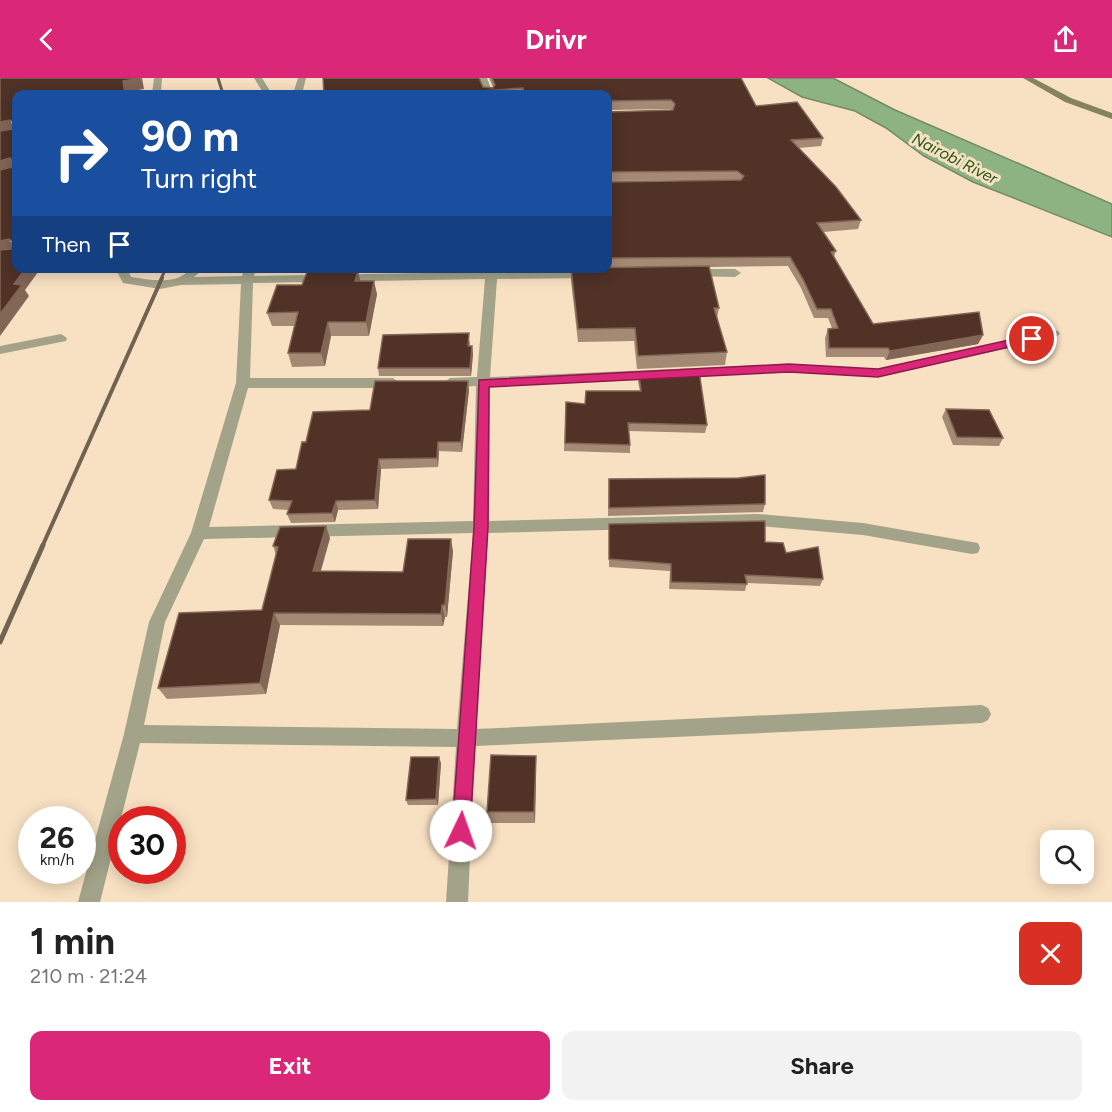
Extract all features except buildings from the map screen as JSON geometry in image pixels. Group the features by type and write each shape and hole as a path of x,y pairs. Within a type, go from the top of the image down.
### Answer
{"street":[{"path":"1027,78 1080,107 1112,116"},
{"path":"124,273 127,280 160,285 249,274 370,273"},
{"path":"181,281 192,273"},
{"path":"457,902 481,527 483,383 491,273"},
{"path":"549,273 607,274"},
{"path":"677,274 735,273"},
{"path":"89,902 133,734 157,622 199,533 243,383 249,274"},
{"path":"435,383 483,383 789,368 878,373 1054,334"},
{"path":"0,350 62,338"},
{"path":"243,383 411,383"},
{"path":"199,533 758,520 863,529 972,548"},
{"path":"133,734 466,738 982,714"}],"water":[{"name":"Nairobi River","path":"768,78 833,78 895,110 1112,204 1112,237 973,182 924,156 886,128 855,111 802,97"}],"railway":[{"path":"218,78 222,90"},
{"path":"161,279 164,273"},
{"path":"42,547 162,278"},
{"path":"0,642 43,545"}],"route":[{"path":"461,831 481,527 483,383 789,368 878,373 1032,339"}]}
